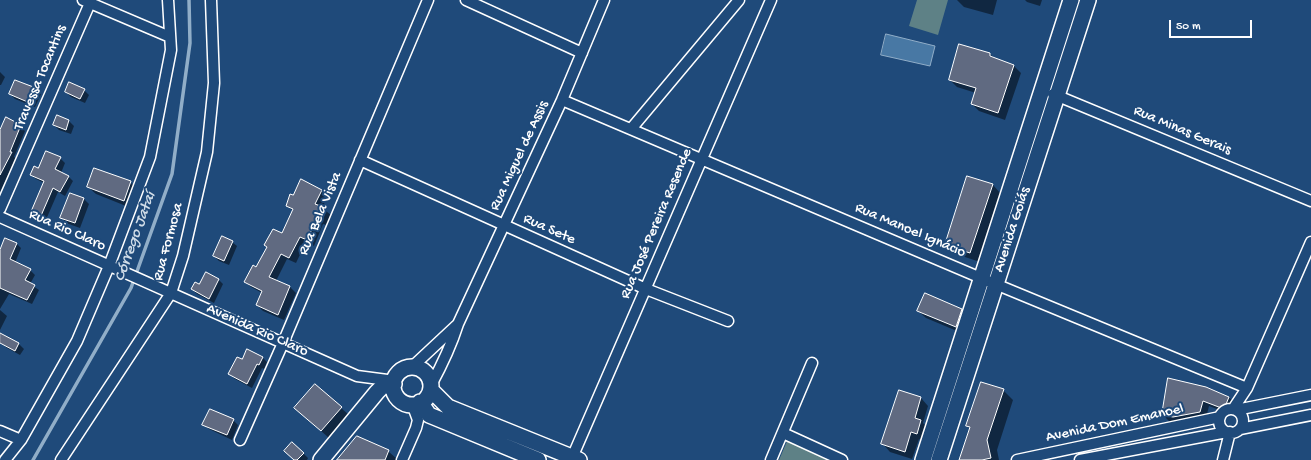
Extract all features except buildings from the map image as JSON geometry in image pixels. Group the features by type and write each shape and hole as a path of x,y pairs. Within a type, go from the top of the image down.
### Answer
{"main road":[{"name":"Avenida Goiás","path":"939,460 958,378 989,281 1042,90 1071,0"},
{"name":"Avenida Goiás","path":"989,281 1057,96 1088,0"},
{"path":"538,460 434,418 416,403 402,401 395,386 398,374 402,370 412,367 423,370 427,374 431,388 448,407 574,459"},
{"name":"Avenida Goiás","path":"923,460 958,378"},
{"path":"321,460 382,387 395,386"},
{"path":"416,403 426,398 431,388"},
{"path":"506,447 512,433"}],"street":[{"path":"5,460 21,440 77,341 109,266 150,157 171,50 168,0"},
{"name":"Rua Formosa","path":"61,460 171,293 183,256 207,152 214,83 211,0"},
{"name":"Rua Bela Vista","path":"240,440 283,343 428,0"},
{"path":"466,0 582,53"},
{"name":"Rua Miguel de Assis","path":"431,388 446,357 458,324 562,100 604,0"},
{"path":"631,129 739,0"},
{"name":"Rua José Pereira Resende","path":"574,459 771,0"},
{"path":"86,1 170,37"},
{"name":"Travessa Tocantins","path":"0,210 86,1"},
{"name":"Rua Minas Gerais","path":"1042,90 1311,200"},
{"name":"Rua Manoel Ignácio","path":"562,100 989,281 1247,388"},
{"name":"Rua Sete","path":"360,160 646,289 728,321"},
{"name":"Rua Rio Claro","path":"0,217 122,272"},
{"path":"1234,410 1247,388 1311,242"},
{"name":"Avenida Rio Claro","path":"122,272 357,376 395,386"},
{"name":"Rua Miguel de Assis","path":"412,367 458,324"},
{"path":"771,460 812,363"},
{"path":"1232,431 1221,427 1219,423 1220,417 1225,411 1311,395"},
{"path":"402,460 418,420 416,403"},
{"path":"1223,460 1232,431 1242,422 1241,415 1234,410"},
{"name":"Avenida Dom Emanoel","path":"1080,460 1311,415"},
{"name":"Avenida Dom Emanoel","path":"1016,460 1220,417"},
{"path":"0,431 21,440"},
{"path":"782,433 842,460"}],"green space":[{"path":"917,0 948,0 938,35 909,26"},
{"path":"788,439 839,460 779,460"}],"water":[{"path":"886,34 935,46 930,66 881,55"}],"waterway":[{"name":"Córrego Jataí","path":"33,460 131,288 172,174 190,43 189,0"}]}
